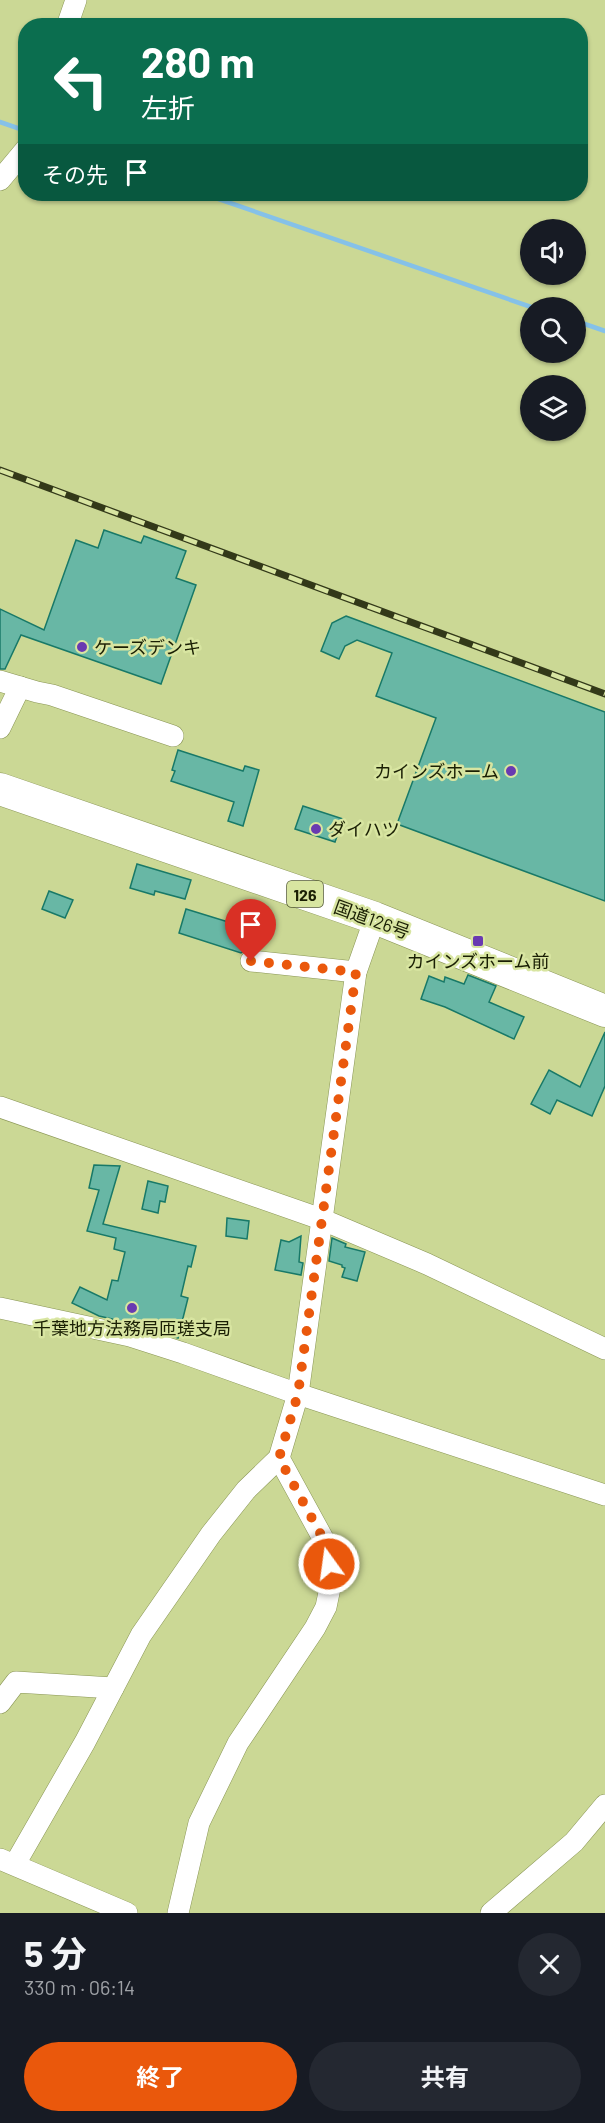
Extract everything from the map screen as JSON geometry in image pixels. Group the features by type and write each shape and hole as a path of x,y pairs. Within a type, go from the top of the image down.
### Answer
{"highway":[{"name":"国道126号","path":"0,789 375,918 605,1011"}],"street":[{"path":"70,18 76,0"},
{"path":"0,180 18,159"},
{"path":"0,681 52,695 172,736"},
{"path":"0,728 20,687"},
{"path":"127,1913 8,1861 85,1742 141,1635 211,1534 246,1490 279,1458 298,1394 356,972 375,918"},
{"path":"251,961 356,972"},
{"path":"0,1107 321,1219 426,1264 605,1350"},
{"path":"0,1308 130,1336 298,1394 605,1494"},
{"path":"178,1913 199,1823 238,1743 315,1628 326,1607 332,1583 326,1544 279,1458"},
{"path":"0,1703 16,1682 113,1688"},
{"path":"491,1913 574,1842 605,1805"}],"building":[{"path":"104,530 141,543 144,536 186,551 176,578 196,585 161,684 21,635 5,669 0,669 0,609 44,630 76,540 98,548"},
{"name":"カインズホーム","path":"346,616 605,712 605,901 397,824 436,718 376,696 392,653 357,640 345,646 339,659 321,651 332,623"},
{"path":"178,750 243,771 245,766 259,770 243,826 228,821 234,802 171,781"},
{"path":"303,806 343,819 335,842 295,829"},
{"path":"137,864 191,880 185,899 155,891 154,895 130,888"},
{"path":"49,891 73,900 65,918 42,909"},
{"path":"186,909 251,929 245,950 241,953 179,933"},
{"path":"468,975 496,986 489,1002 524,1017 514,1039 445,1007 421,999 429,976 444,982 445,977 464,984"},
{"path":"605,1032 605,1086 592,1116 557,1100 550,1114 531,1104 549,1070 580,1087"},
{"path":"94,1165 120,1166 103,1224 196,1246 191,1267 188,1266 181,1296 188,1298 178,1338 99,1316 72,1303 80,1287 107,1300 112,1280 118,1281 125,1252 114,1249 116,1238 87,1231 99,1190 89,1188"},
{"path":"148,1181 168,1186 165,1202 160,1201 158,1213 142,1209"},
{"path":"227,1218 249,1221 247,1239 226,1236"},
{"path":"301,1236 299,1262 303,1263 301,1275 275,1270 281,1240 289,1242"},
{"path":"332,1238 346,1244 345,1247 365,1252 357,1281 342,1277 345,1268 329,1261"}],"waterway":[{"path":"0,122 18,128"},
{"path":"224,201 520,303"},
{"path":"586,324 605,331"}],"railway":[{"path":"0,470 605,694"}],"place":[{"name":"ケーズデンキ","path":"82,647"},
{"name":"カインズホーム","path":"511,771"},
{"name":"ダイハツ","path":"316,829"},
{"name":"カインズホーム前","path":"478,941"},
{"name":"千葉地方法務局匝瑳支局","path":"132,1308"}],"route":[{"path":"251,961 356,972 298,1394 279,1458 326,1544 329,1564"}]}
